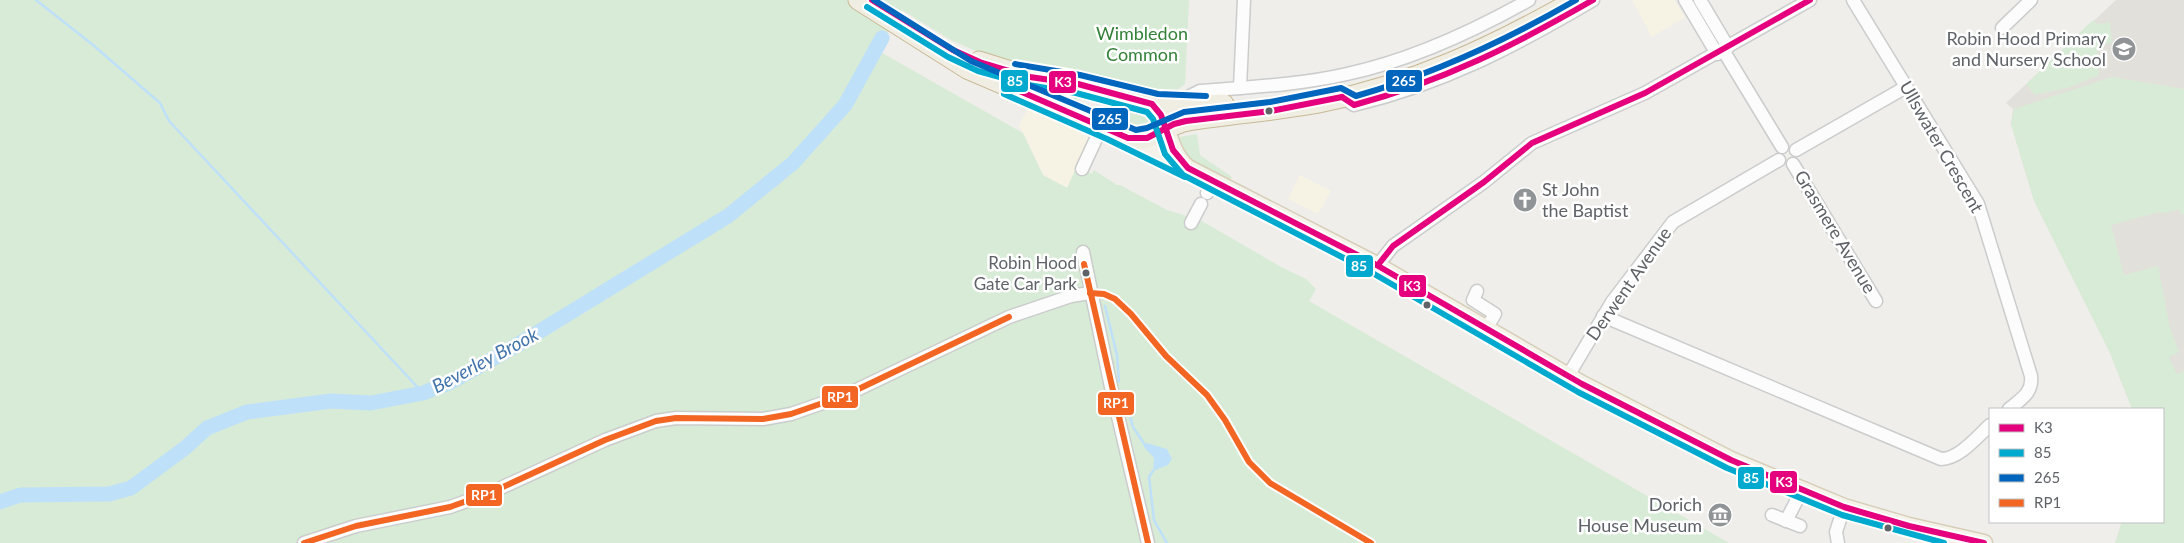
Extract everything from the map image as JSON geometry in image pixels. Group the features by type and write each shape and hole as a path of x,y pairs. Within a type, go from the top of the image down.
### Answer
{"highway":[{"path":"858,0 951,54 1007,71 1078,84 1146,102 1181,106 1215,105 1294,95 1342,86 1390,73 1480,39 1552,0"},
{"path":"872,0 987,78 1128,138 1147,138 1166,128 1186,121 1348,101 1473,54 1575,0"}],"main road":[{"path":"1146,102 1158,111 1173,150 1207,193 1378,265 1568,376 1731,460 1844,507 1909,526 1984,543"},
{"path":"1128,138 1188,168"}],"street":[{"path":"1240,88 1244,0"},
{"path":"1348,101 1406,91 1482,62 1593,0"},
{"path":"1685,0 1723,51 1782,147"},
{"path":"1700,0 1723,51"},
{"path":"1378,265 1393,246 1484,182 1532,143 1645,93 1723,51 1810,0"},
{"name":"Ullswater Crescent","path":"1853,0 1978,204 2031,376 2032,385 2028,393 2010,408"},
{"path":"2002,28 2031,0"},
{"path":"1181,106 1198,91 1298,83 1379,66 1432,48 1522,2"},
{"path":"1796,150 1906,87"},
{"path":"1082,169 1102,126"},
{"path":"1788,145 1796,150 1797,159 1793,164 1787,165 1779,160 1778,154 1782,147 1788,145"},
{"name":"Derwent Avenue","path":"1568,376 1603,316 1673,222 1779,160"},
{"name":"Grasmere Avenue","path":"1793,164 1876,301"},
{"path":"1191,223 1207,193"},
{"path":"1083,252 1090,292 1148,543"},
{"path":"1477,291 1473,300 1500,314 1486,329"},
{"path":"304,543 356,526 450,507 492,492 605,440 656,421 676,418 763,418 791,414 846,395 1009,317 1071,296 1090,292"},
{"path":"1603,316 1941,458 1949,459 1956,455 1989,426"},
{"path":"1786,521 1802,490"},
{"path":"1838,543 1836,532 1844,507"},
{"path":"1772,515 1800,526"}],"shaded area":[{"path":"1632,0 1674,0 1685,17 1652,37"},
{"path":"2116,0 2184,0 2184,543 2115,543 2122,523 2164,523 2164,408 2132,408 2110,353 2034,201 2011,124 2013,109 2006,103"},
{"path":"1030,105 1085,128 1089,138 1068,188 1043,175 1019,125"},
{"path":"1300,175 1331,191 1318,214 1288,199"}],"green space":[{"name":"Wimbledon Common","path":"0,0 1189,0 1185,84 1177,90 1149,88 1148,93 1090,77 1031,66 976,51 951,40 902,10 877,50 1023,133 1043,175 1067,188 1077,166 1092,174 1094,170 1117,185 1167,210 1200,220 1283,268 1306,279 1316,289 1309,301 1729,543 0,543"},
{"path":"2093,20 2097,24 2110,22 2112,43 2097,45 2099,75 2071,87 2035,95 2026,84"},
{"path":"2112,77 2184,89 2184,214 2182,215 2179,209 2165,213 2159,212 2111,225 2124,275 2158,266 2170,328 2179,352 2169,357 2177,374 2184,371 2184,543 2115,543 2122,523 2164,523 2164,408 2132,408 2110,353 2034,201 2011,124 2014,109"},
{"path":"1033,85 1064,89 1061,94 1061,101 1033,88"},
{"path":"1072,91 1079,92 1075,106 1068,101 1069,93"},
{"path":"1110,101 1147,110 1156,121 1150,129 1145,130 1118,125 1115,107"},
{"path":"1197,134 1200,155 1232,177 1230,181 1186,161 1174,138"}],"water":[{"path":"1147,443 1167,449 1172,459 1168,465 1153,471 1154,458 1144,447"}],"waterway":[{"path":"36,0 93,45 160,103 169,121 423,393"},
{"name":"Beverley Brook","path":"0,502 20,495 109,494 131,488 185,448 207,428 247,412 331,401 371,403 423,393 449,383 514,347 728,216 793,163 845,105 882,38"},
{"path":"1105,306 1117,355 1119,382"},
{"path":"1125,398 1133,427 1145,445"},
{"path":"1153,471 1149,477 1154,520 1167,543"}],"transit line":[{"name":"K3","path":"872,0 953,50 982,63 1030,77 1078,84 1152,104 1161,115 1173,150 1188,168 1373,263 1582,384 1731,460 1844,507 1909,526 1984,543"},
{"name":"265","path":"874,0 971,61 1136,130 1147,128 1184,112 1270,102 1341,88 1356,96 1441,67 1469,55 1496,43 1576,0"},
{"name":"K3","path":"1342,97 1354,105 1386,96 1447,74 1506,47 1593,0"},
{"name":"K3","path":"1378,265 1393,246 1484,182 1532,143 1645,93 1810,0"},
{"name":"85","path":"867,7 948,57 978,71 1028,85 1076,93 1147,112 1153,119 1165,154 1183,175 1369,271 1578,392 1727,468 1842,515 1944,543"},
{"name":"265","path":"1015,64 1080,75 1158,94 1206,96"},
{"name":"K3","path":"1008,86 1128,138 1147,138 1174,124 1186,121 1271,111 1342,97"},
{"name":"85","path":"1004,94 1107,139 1185,177"},
{"name":"RP1","path":"1084,264 1148,543"},
{"name":"RP1","path":"1090,293 1104,294 1115,299 1131,314 1166,356 1207,395 1225,420 1249,462 1270,483 1371,543"},
{"name":"RP1","path":"304,543 356,526 450,507 492,492 605,440 656,421 676,418 763,419 791,414 846,395 1009,317"}],"place":[{"name":"Robin Hood Primary and Nursery School","path":"2124,49"},
{"name":"St John the Baptist","path":"1525,200"},
{"name":"Robin Hood Gate Car Park","path":"1086,273"},
{"name":"Dorich House Museum","path":"1720,515"}]}
